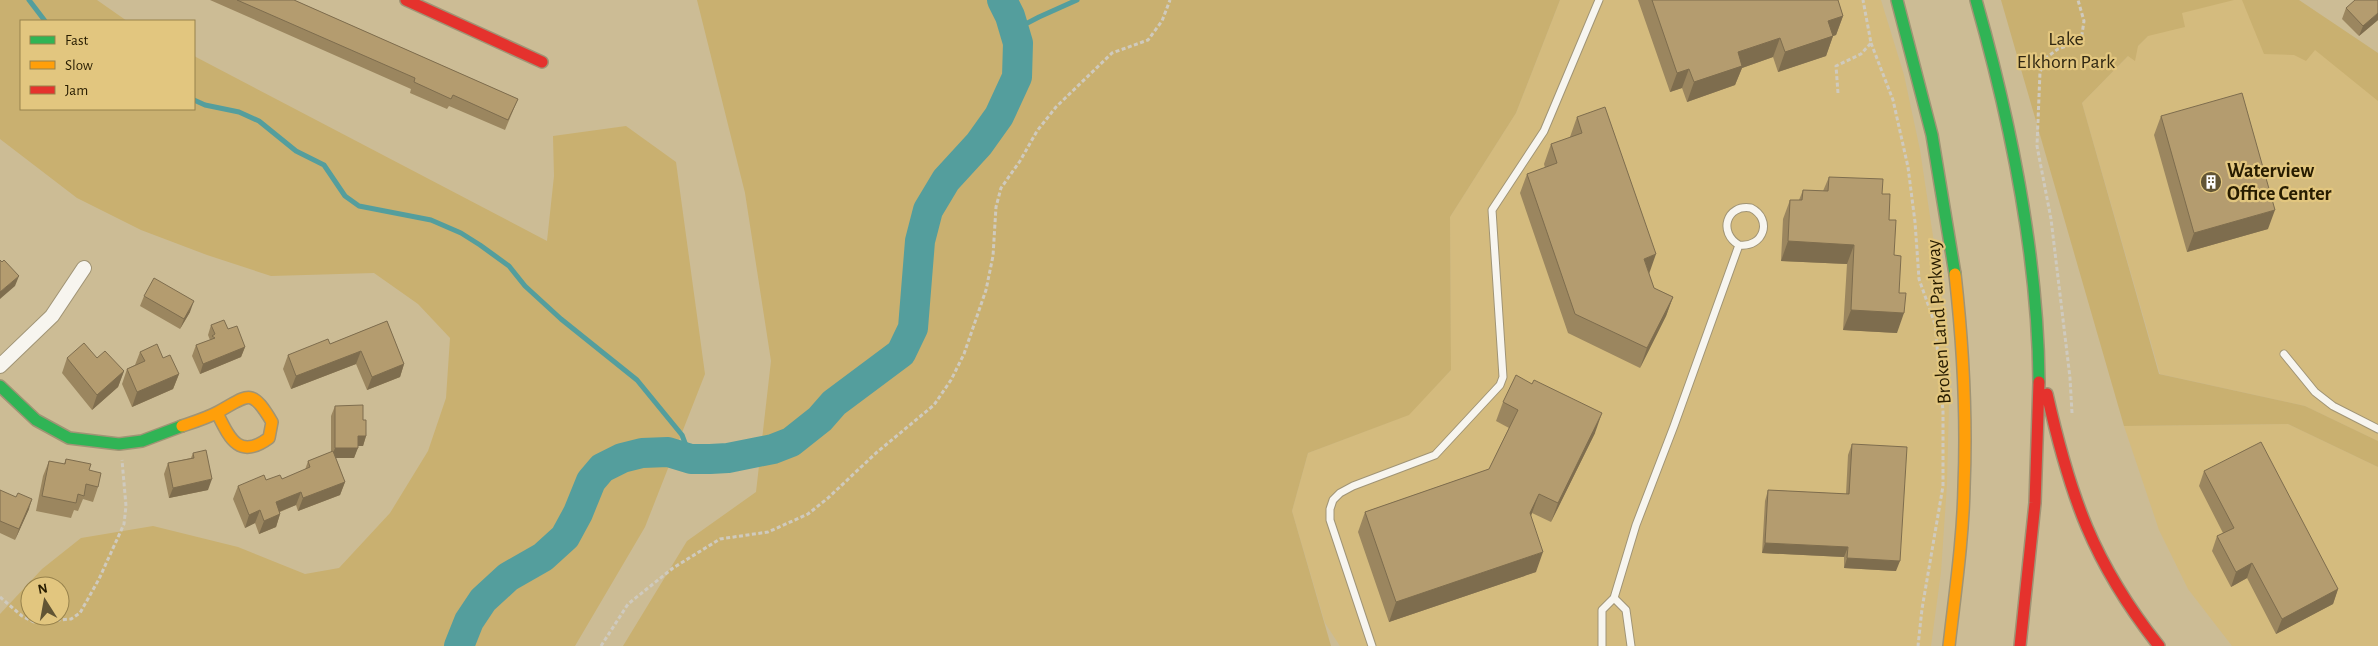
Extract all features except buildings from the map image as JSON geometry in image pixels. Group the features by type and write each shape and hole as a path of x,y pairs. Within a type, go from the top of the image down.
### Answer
{"main road":[{"path":"406,0 542,62"},
{"name":"Broken Land Parkway","path":"1897,0 1918,74 1934,148 1949,227 1959,308 1964,462 1960,555 1948,646"},
{"path":"1976,0 1995,65 2014,155 2025,220 2040,359 2058,443 2071,492 2090,540 2112,583 2139,623 2159,646"},
{"path":"2020,646 2030,565 2037,466 2040,359"},
{"path":"0,386 36,420 53,431 69,438 119,444 142,442 218,413 240,398 256,399 264,406 272,422 269,438 252,448 243,448 235,444 218,413"}],"street":[{"path":"0,366 52,316 84,268"}],"lane":[{"path":"1372,646 1330,520 1330,509 1333,500 1353,486 1436,455 1500,385 1503,377 1492,210 1544,131 1600,0"},
{"path":"1738,208 1751,208 1762,217 1765,226 1763,234 1759,240 1752,244 1740,245 1729,237 1726,229 1727,221 1732,212 1738,208"},
{"path":"1602,646 1602,610 1614,598 1636,524 1740,245"},
{"path":"2284,354 2315,392 2333,406 2378,429"},
{"path":"1614,598 1626,610 1631,646"}],"path":[{"path":"601,646 628,604 673,568 720,539 768,532 808,514 876,453 934,405 964,354 986,290 993,256 996,207 1001,188 1020,161 1037,131 1056,107 1112,53 1148,40 1162,21 1170,0"},
{"path":"1863,0 1871,43 1894,100 1908,167 1915,222 1919,280 1935,324 1943,402 1942,486 1922,609 1918,646"},
{"path":"2072,422 2070,378 2051,219 2037,146 2040,72 2047,57 2058,49 2081,41 2084,20 2078,0"},
{"path":"1838,93 1836,66 1861,54 1871,43"},
{"path":"0,597 22,616 34,622 71,619 80,613 99,579 124,524 126,506 119,444"}],"shaded area":[{"path":"1560,0 1881,0 1904,75 1920,150 1944,309 1949,402 1947,484 1941,572 1931,646 1340,646 1325,623 1292,511 1308,453 1408,415 1451,370 1450,217 1516,113"},
{"path":"2183,0 2296,0 2378,63 2378,441 2305,406 2160,374 2082,103"},
{"path":"2288,424 2378,467 2378,646 2232,646 2188,589 2159,530 2124,426"}],"green space":[{"path":"0,0 97,0 126,20 20,20 20,110 195,110 195,57 547,241 554,176 553,136 626,126 676,162 705,374 645,527 575,646 0,646 0,614 20,593 20,626 70,626 70,576 35,576 81,538 153,526 238,547 305,574 339,568 390,513 428,451 446,398 450,338 418,304 374,273 271,276 207,255 141,230 77,198 0,139"},
{"path":"697,0 1560,0 1516,113 1450,217 1451,370 1409,415 1308,453 1292,511 1331,646 623,646 687,541 756,492 771,361 745,193"},
{"name":"Lake Elkhorn Park","path":"2001,0 2234,0 2182,13 2185,27 2148,36 2138,46 2135,61 2128,56 2082,103 2159,374 2305,406 2378,441 2378,467 2288,424 2124,426"},
{"path":"2242,0 2299,0 2378,53 2378,101 2315,50 2306,61 2294,55 2264,54"}],"waterway":[{"path":"29,0 44,20"},
{"path":"459,646 469,621 483,600 508,577 543,557 565,537 578,513 591,481 602,468 622,458 642,453 668,452 691,459 710,459 728,458 773,449 791,442 820,419 834,403 901,353 913,328 920,241 928,210 946,180 979,144 999,116 1017,77 1018,43 1010,16 1002,0"},
{"path":"1014,30 1077,0"},
{"path":"195,100 205,105 239,112 259,121 296,151 324,165 345,196 359,206 431,220 461,233 480,245 509,266 525,286 561,319 637,380 682,435 691,459"}],"traffic: fast":[{"path":"1897,0 1932,135 1955,274"},
{"path":"1976,0 1989,46 2011,141 2028,237 2034,285 2039,382"},
{"path":"0,386 36,420 69,438 119,444 142,441 182,426"}],"traffic: slow":[{"path":"1949,646 1960,547 1965,460 1964,380 1955,274"},
{"path":"182,426 218,412 243,398 249,398 259,403 272,422 269,438 259,444 243,447 231,438 217,413"}],"traffic: jam":[{"path":"406,0 542,62"},
{"path":"2020,646 2035,503 2039,382"},
{"path":"2047,394 2065,465 2087,527 2117,586 2136,616 2159,646"}],"place":[{"name":"Waterview Office Center","path":"2211,182"}]}
